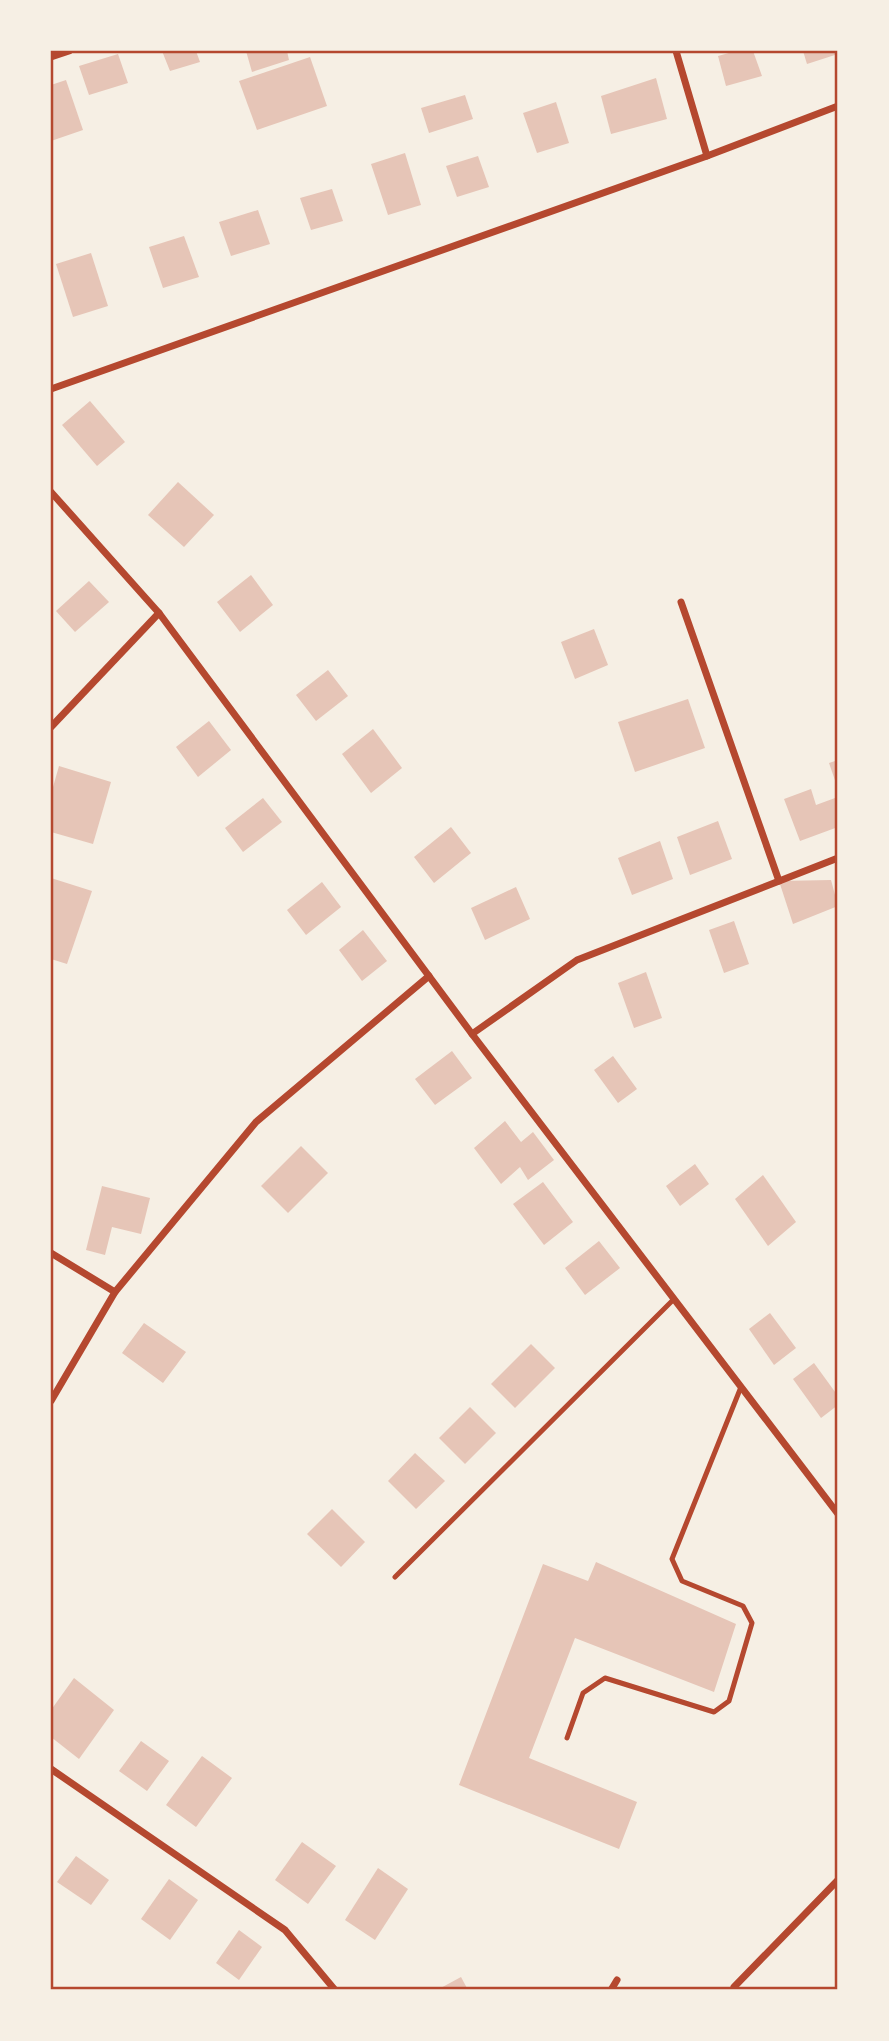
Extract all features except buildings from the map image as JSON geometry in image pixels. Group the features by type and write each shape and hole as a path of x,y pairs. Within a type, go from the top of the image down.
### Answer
{"street":[{"path":"51,57 69,51"},
{"path":"676,51 707,156"},
{"path":"51,389 707,156 838,106"},
{"path":"51,492 159,613 472,1034 838,1514"},
{"path":"681,602 779,881"},
{"path":"51,727 159,613"},
{"path":"472,1034 577,961 838,858"},
{"path":"51,1401 115,1292 256,1122 429,976"},
{"path":"51,1253 115,1292"},
{"path":"51,1769 285,1930 335,1990"},
{"path":"734,1987 838,1880"},
{"path":"611,1990 617,1980"}],"lane":[{"path":"395,1577 674,1299"},
{"path":"567,1738 583,1693 605,1678 714,1712 729,1700 751,1623 743,1606 682,1581 672,1559 741,1387"}]}
